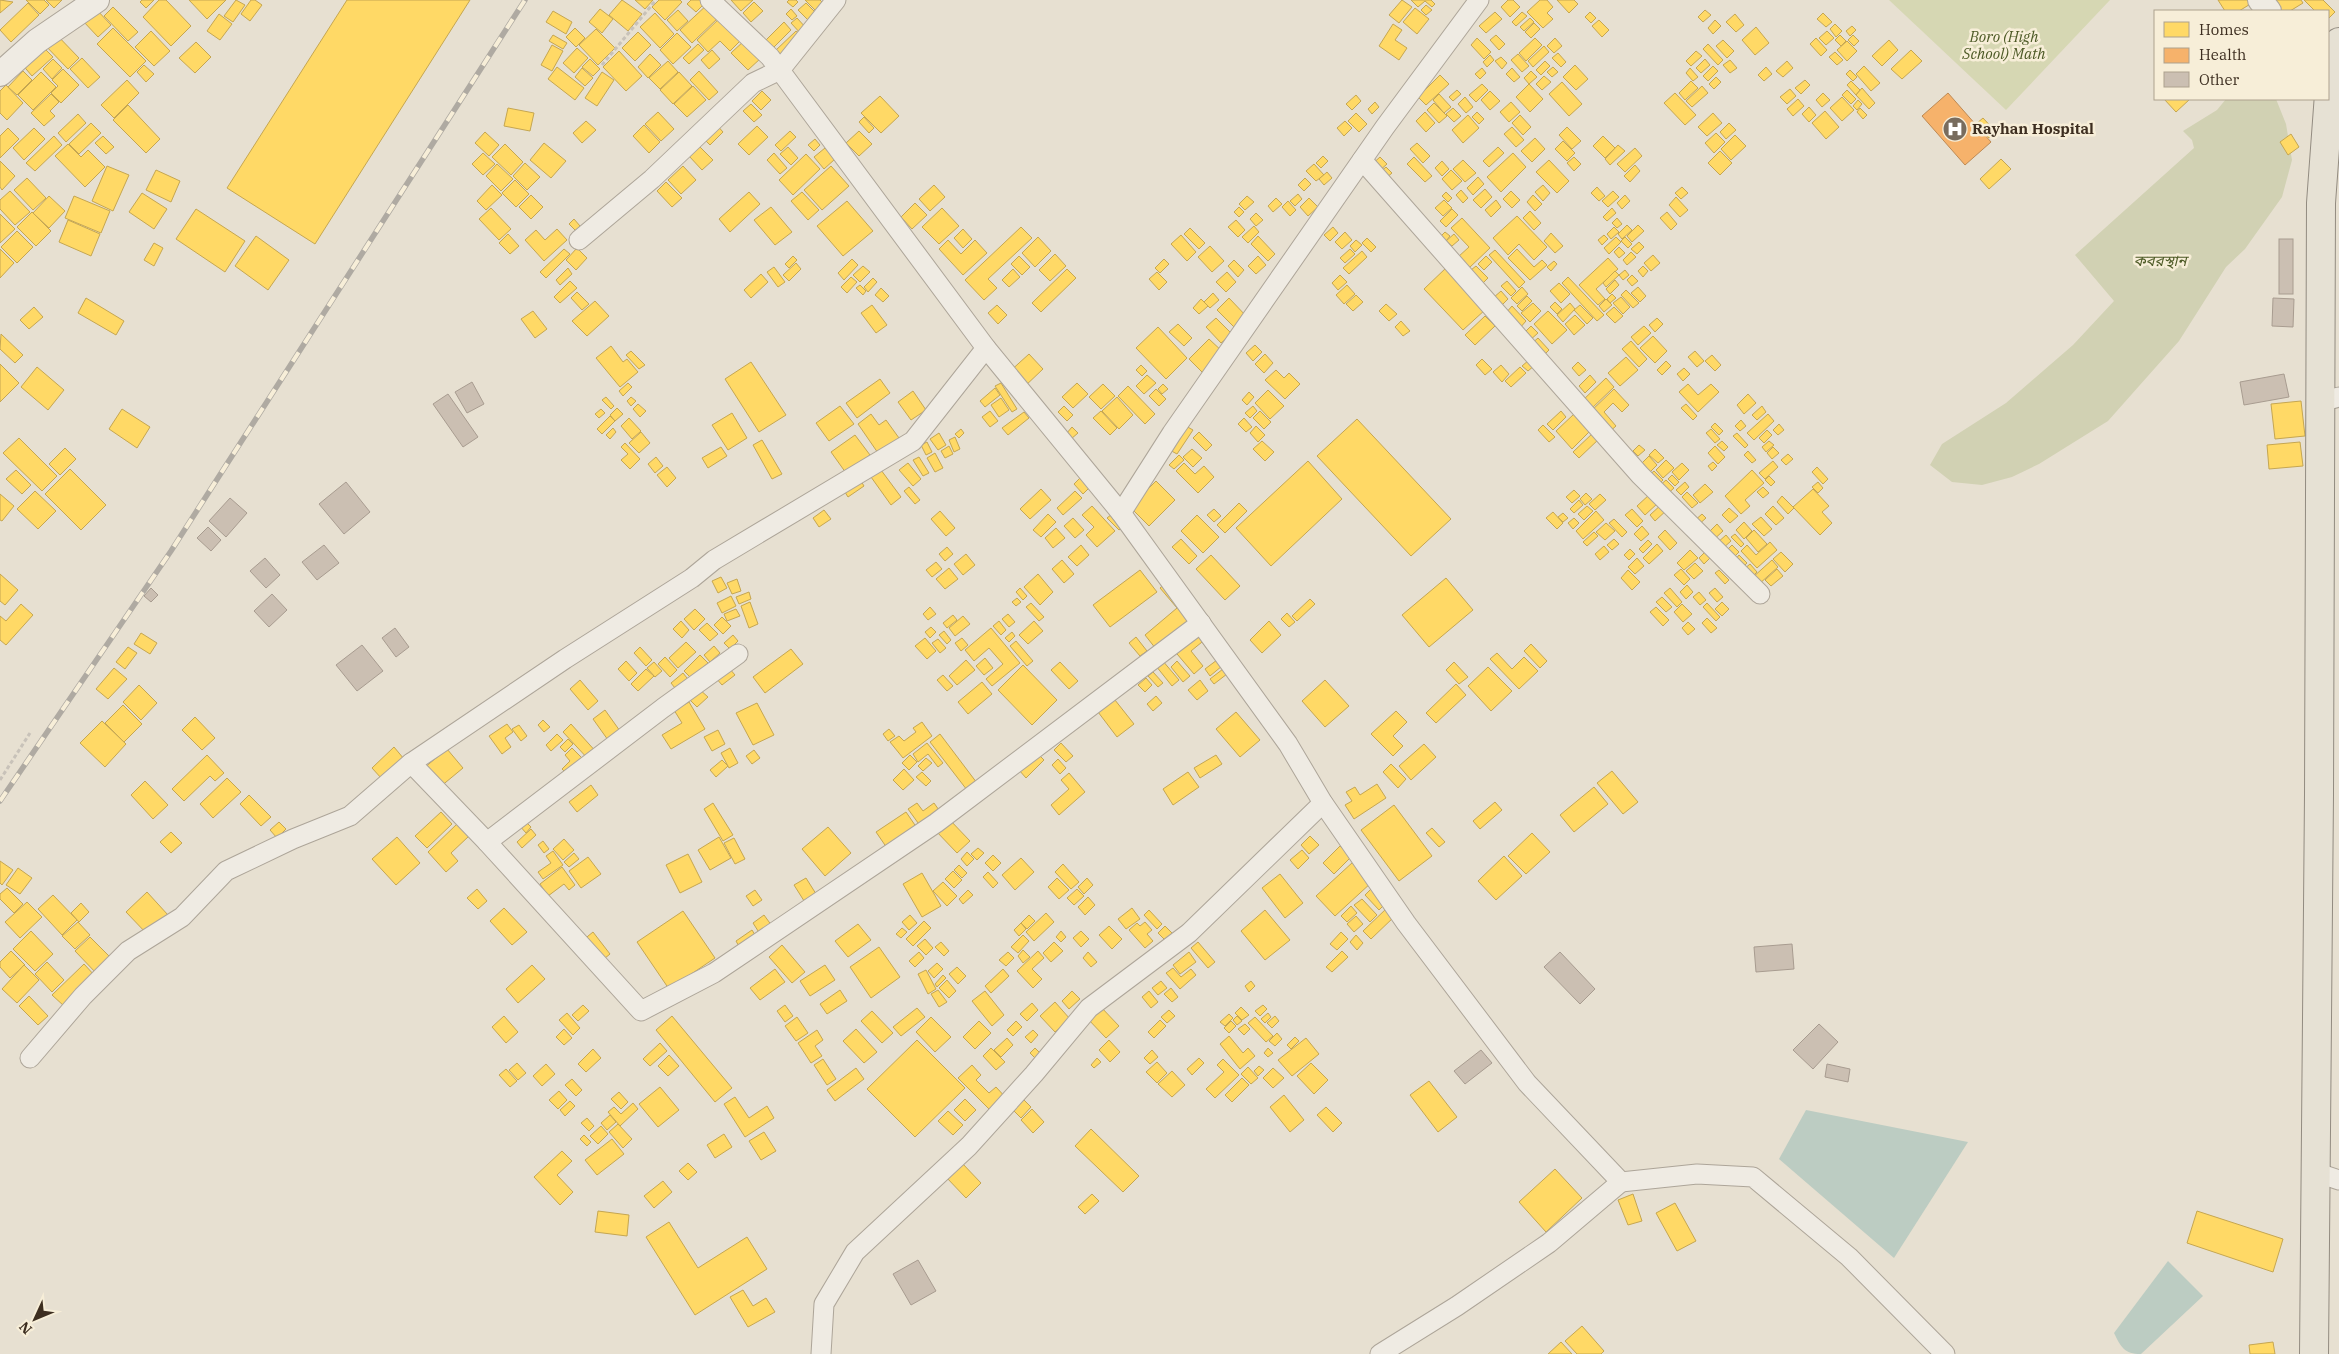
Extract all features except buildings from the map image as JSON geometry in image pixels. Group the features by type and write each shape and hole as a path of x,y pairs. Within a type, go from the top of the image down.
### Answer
{"main road":[{"path":"2314,1354 2327,1176 2330,400 2321,203 2339,42"}],"street":[{"path":"0,74 37,41 97,0"},
{"path":"710,0 780,70 986,348 1121,513 1288,744 1323,803 1406,923 1527,1083 1621,1182"},
{"path":"579,240 652,179 753,83 780,70 836,0"},
{"path":"1121,513 1172,433 1362,160 1479,0"},
{"path":"2260,0 2268,10"},
{"path":"1362,160 1640,474 1760,594"},
{"path":"30,1058 83,996 128,951 182,917 226,871 293,839 350,816 411,763 565,659 692,578 714,560 913,441 986,348"},
{"path":"411,763 487,842 641,1011 714,973 936,823 1201,623"},
{"path":"487,842 663,708 738,654"},
{"path":"821,1354 824,1304 854,1252 969,1146 1034,1074 1089,1008 1189,933 1323,803"},
{"path":"1380,1354 1457,1306 1549,1242 1621,1182 1697,1174 1754,1177 1849,1257 1945,1354"}],"path":[{"path":"602,65 656,0"},
{"path":"0,780 30,733"}],"green space":[{"name":"Boro (High School) Math","path":"1889,0 2110,0 2006,110"},
{"name":"কবরস্থান","path":"2225,100 2276,100 2286,124 2292,160 2282,197 2245,249 2226,267 2179,341 2108,421 2039,464 2012,477 1982,485 1952,482 1930,465 1942,444 2006,403 2073,345 2114,301 2075,255 2194,148 2192,140 2183,131 2217,110"}],"shaded area":[{"path":"1806,1110 1968,1142 1894,1258 1779,1159"},
{"path":"2168,1261 2203,1296 2141,1354 2131,1353 2121,1346 2114,1333"}],"railway":[{"path":"0,801 171,551 525,0"}],"place":[{"name":"Rayhan Hospital","path":"1955,129"}]}
